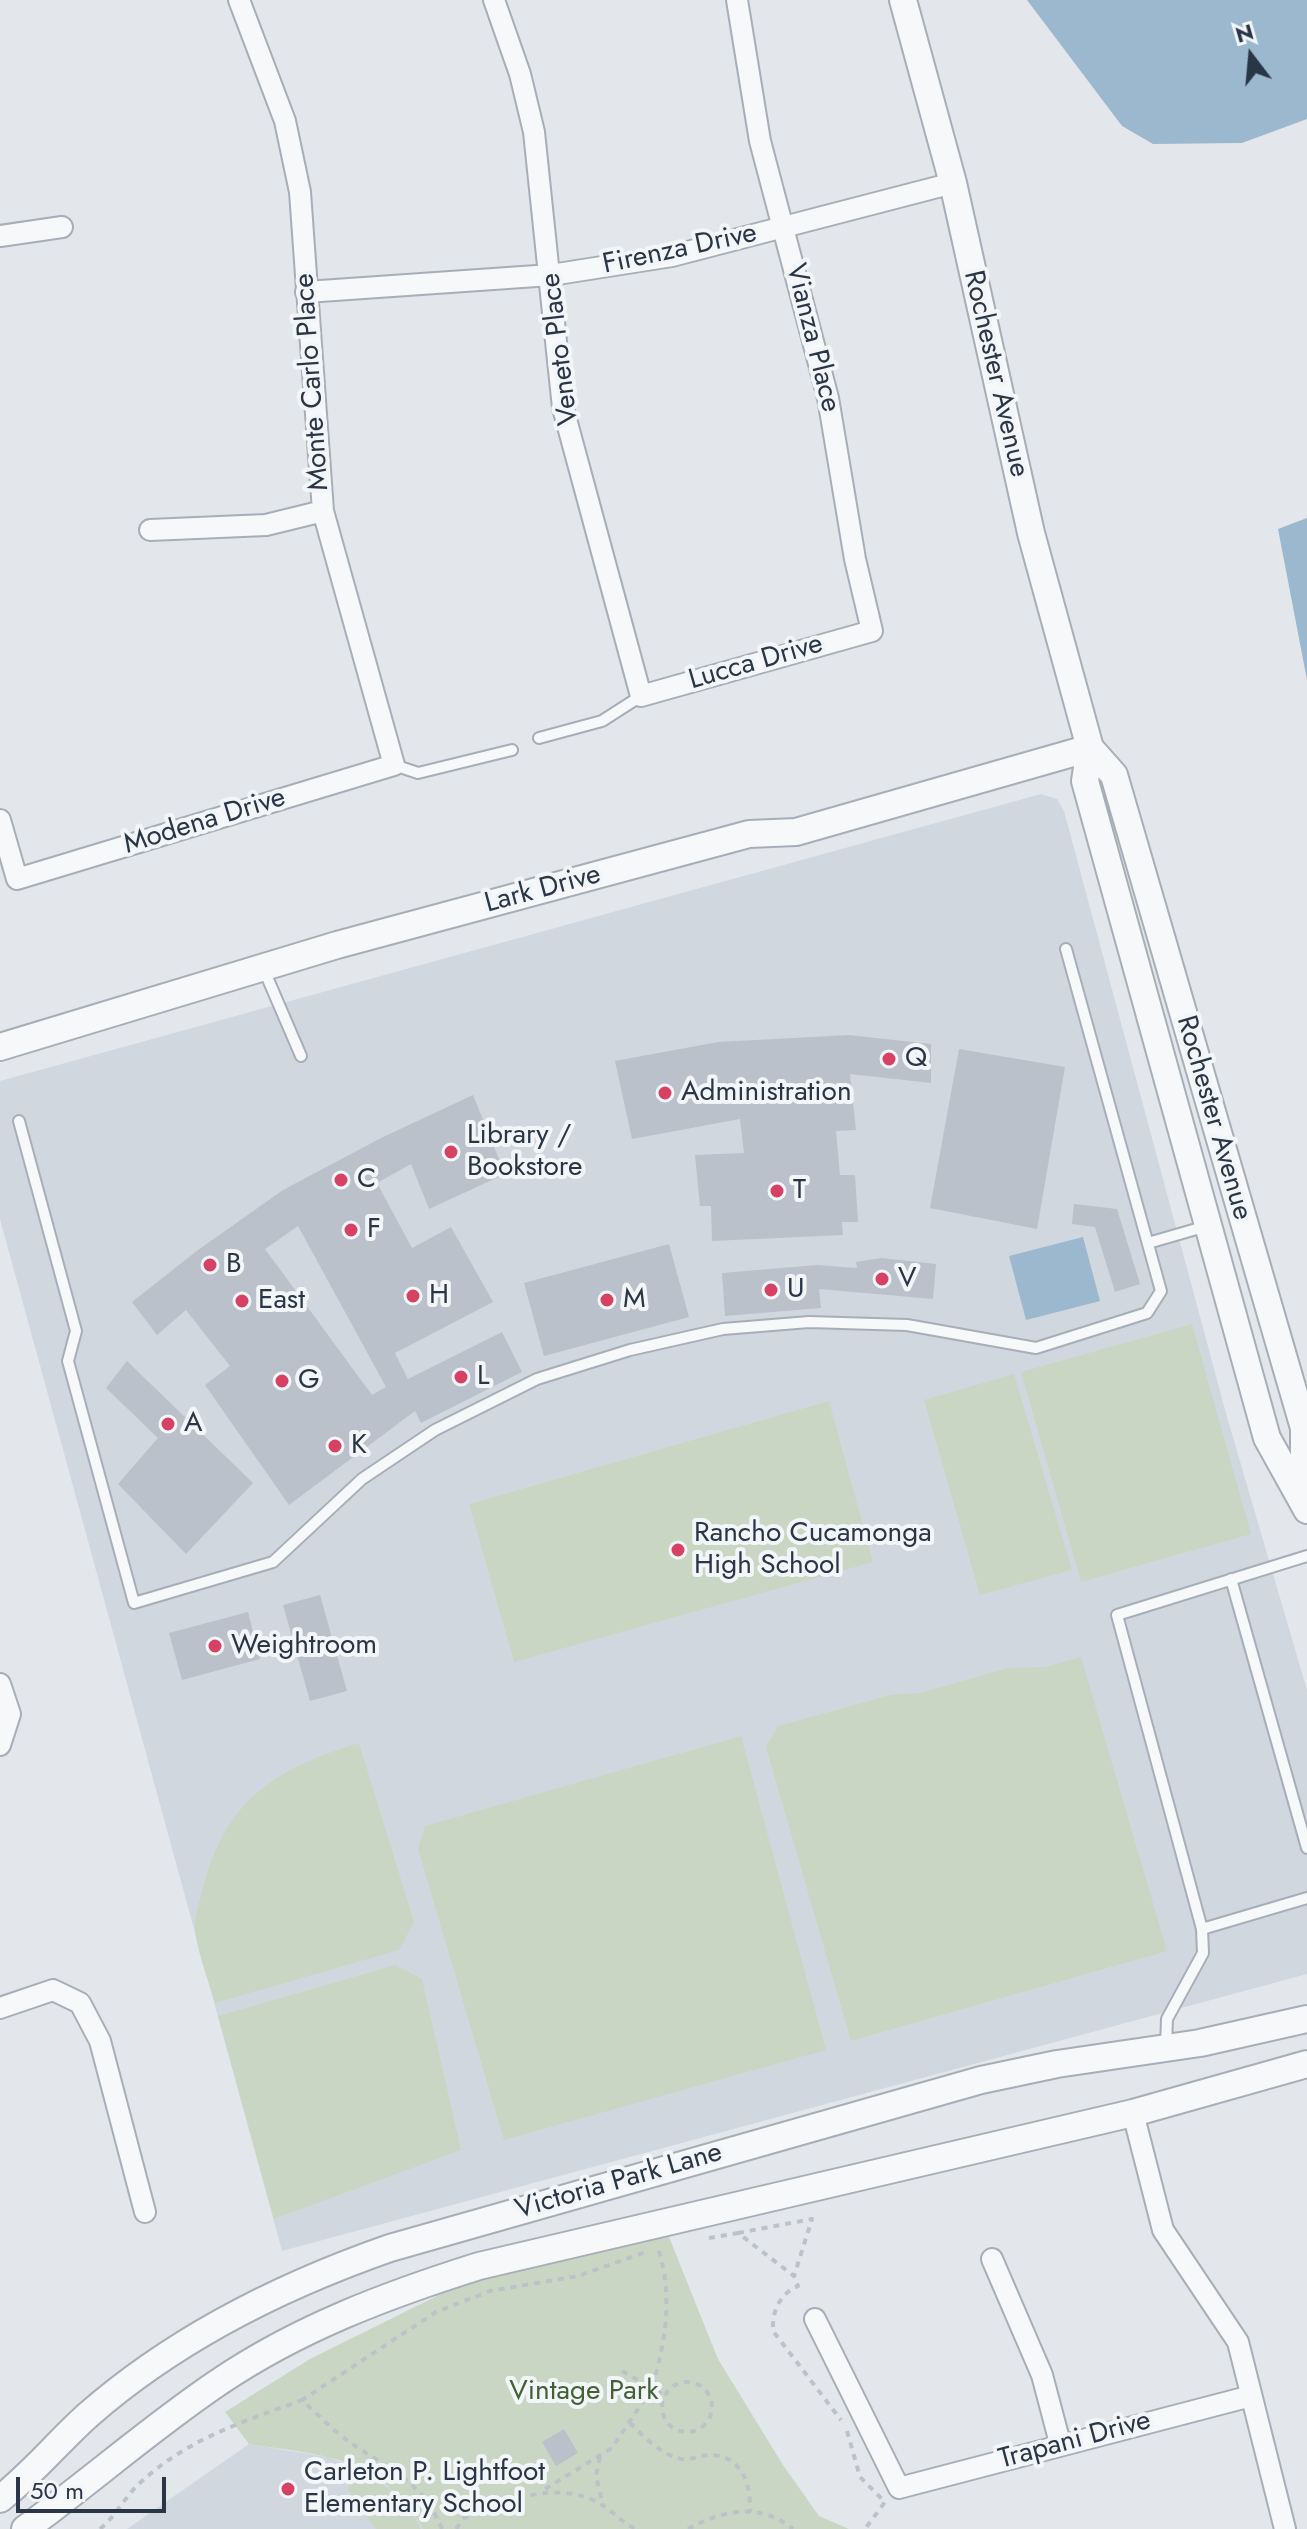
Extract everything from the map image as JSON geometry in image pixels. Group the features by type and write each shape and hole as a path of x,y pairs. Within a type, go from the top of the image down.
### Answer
{"street":[{"name":"Monte Carlo Place","path":"239,0 285,121 300,192 323,511 394,765"},
{"name":"Veneto Place","path":"494,0 520,74 534,132 563,408 641,696"},
{"name":"Vianza Place","path":"737,0 760,141 828,398 855,559 872,631"},
{"name":"Rochester Avenue","path":"903,0 953,183 1031,533 1090,748 1085,781 1267,1438 1305,1504"},
{"name":"Firenza Drive","path":"306,292 551,275 672,256 953,183"},
{"path":"0,236 62,227"},
{"path":"150,530 266,525 323,511"},
{"name":"Lucca Drive","path":"641,696 872,631"},
{"name":"Rochester Avenue","path":"1090,748 1114,775 1304,1428 1305,1504"},
{"name":"Lark Drive","path":"0,1047 263,968 749,834 796,832 1090,748"},
{"name":"Modena Drive","path":"0,820 17,879 394,765"},
{"path":"0,1684 10,1714 3,1740"},
{"path":"0,2008 53,1990 80,2003 100,2041 145,2212"},
{"name":"Victoria Park Lane","path":"0,2499 32,2474 88,2416 152,2366 241,2310 325,2270 390,2248 915,2096 1057,2064 1165,2048 1307,2019"},
{"name":"Victoria Park Lane","path":"25,2529 220,2381 328,2320 391,2294 479,2266 1133,2113 1307,2064"},
{"path":"1133,2113 1163,2230 1238,2342 1285,2529"},
{"path":"992,2259 1042,2375 1060,2443"},
{"name":"Trapani Drive","path":"815,2319 899,2488 1060,2443 1251,2396"}],"lane":[{"path":"539,738 602,721 641,696"},
{"path":"394,765 418,773 512,750"},
{"path":"19,1121 76,1331 68,1361 134,1603 273,1562 362,1479 435,1430 537,1379 630,1350 710,1332 809,1322 907,1325 1036,1348 1147,1313 1161,1291 1066,949"},
{"path":"263,968 301,1056"},
{"path":"1148,1243 1207,1226"},
{"path":"1165,2048 1167,2019 1203,1953 1202,1929 1117,1615 1307,1556"},
{"path":"1231,1579 1307,1848"},
{"path":"1202,1929 1307,1898"}],"path":[{"path":"707,2238 812,2219 794,2276"},
{"path":"738,2233 794,2276 798,2286 779,2301 772,2315 773,2331 838,2415 848,2434 860,2477 885,2502 865,2529"},
{"path":"100,2529 113,2519 139,2483 192,2443 227,2425 302,2400 341,2377 351,2365 410,2327 449,2306 490,2291 578,2276 667,2245"},
{"path":"456,2529 464,2518 543,2490 600,2457 630,2423 652,2388 661,2358 668,2311 658,2248"},
{"path":"622,2371 666,2396"},
{"path":"681,2383 698,2384 710,2396 712,2412 709,2420 690,2432 675,2428 664,2417 666,2396 681,2383"},
{"path":"302,2400 339,2434 382,2460 406,2480 423,2496 442,2529"},
{"path":"630,2423 653,2444 682,2459 715,2455 740,2468 749,2487 750,2512"},
{"path":"600,2457 596,2476 603,2505"},
{"path":"543,2490 563,2491 603,2505 620,2521 636,2529"},
{"path":"688,2529 716,2514 750,2512 780,2518 793,2529"}],"shaded area":[{"name":"Rancho Cucamonga High School","path":"1041,794 1057,799 1064,811 1227,1417 1307,1690 1307,1974 282,2251 0,1219 0,1081"},
{"name":"Carleton P. Lightfoot Elementary School","path":"249,2444 328,2457 369,2473 400,2495 423,2529 127,2529"}],"green space":[{"path":"1192,1324 1251,1534 1081,1582 1021,1372"},
{"path":"1014,1374 1072,1570 980,1595 924,1400"},
{"path":"829,1401 873,1562 514,1662 469,1504"},
{"path":"1081,1657 1167,1951 851,2041 766,1747 778,1726 891,1695 921,1693 1007,1668 1045,1667"},
{"path":"741,1736 826,2050 504,2140 418,1849 425,1826"},
{"path":"359,1743 414,1922 399,1950 215,2003 195,1926 204,1884 227,1829 242,1807 281,1775 330,1752"},
{"path":"395,1965 422,1979 461,2150 274,2219 218,2016"},
{"name":"Vintage Park","path":"667,2232 718,2359 783,2465 819,2516 849,2529 423,2529 413,2513 421,2529 376,2529 347,2488 366,2475 393,2491 379,2479 345,2462 249,2444 225,2412 310,2359 459,2285"}],"water":[{"path":"1027,0 1307,0 1307,119 1242,143 1153,144 1122,126"},
{"path":"1307,518 1307,680 1278,529"},
{"path":"1083,1237 1100,1301 1026,1320 1009,1256"}],"building":[{"path":"849,1035 931,1044 931,1083 850,1074 856,1130 836,1131 840,1175 855,1175 858,1222 842,1222 843,1235 712,1241 711,1206 700,1206 695,1155 744,1153 740,1119 632,1139 615,1061 718,1042"},
{"path":"959,1049 1065,1067 1037,1229 930,1208"},
{"path":"473,1095 505,1174 429,1209 411,1164 377,1183 412,1248 451,1227 493,1302 395,1353 408,1379 502,1332 522,1372 421,1423 415,1411 289,1505 205,1385 230,1366 186,1310 157,1335 132,1302 198,1250 283,1190 381,1138","holes":["298,1226 386,1387 372,1395 265,1249"]},
{"path":"1074,1204 1117,1209 1140,1284 1115,1292 1095,1227 1072,1224"},
{"name":"M","path":"669,1244 689,1317 544,1356 524,1283"},
{"path":"881,1258 936,1264 933,1299 819,1289 821,1308 725,1316 722,1273 817,1265 857,1268 856,1262"},
{"name":"A","path":"127,1361 253,1483 186,1554 118,1484 158,1438 106,1388"},
{"path":"320,1595 347,1691 310,1701 283,1605"},
{"name":"Weightroom","path":"248,1612 260,1659 182,1680 169,1633"},
{"path":"564,2429 578,2453 556,2466 542,2442"}],"place":[{"name":"Q","path":"889,1059"},
{"name":"Administration","path":"665,1093"},
{"name":"Library / Bookstore","path":"451,1152"},
{"name":"C","path":"341,1180"},
{"name":"T","path":"777,1191"},
{"name":"F","path":"351,1230"},
{"name":"B","path":"210,1265"},
{"name":"V","path":"882,1279"},
{"name":"U","path":"771,1290"},
{"name":"H","path":"413,1296"},
{"name":"M","path":"607,1300"},
{"name":"East","path":"242,1301"},
{"name":"L","path":"461,1377"},
{"name":"G","path":"282,1381"},
{"name":"A","path":"168,1424"},
{"name":"K","path":"335,1446"},
{"name":"Rancho Cucamonga High School","path":"678,1550"},
{"name":"Weightroom","path":"215,1646"},
{"name":"Carleton P. Lightfoot Elementary School","path":"288,2489"}]}
